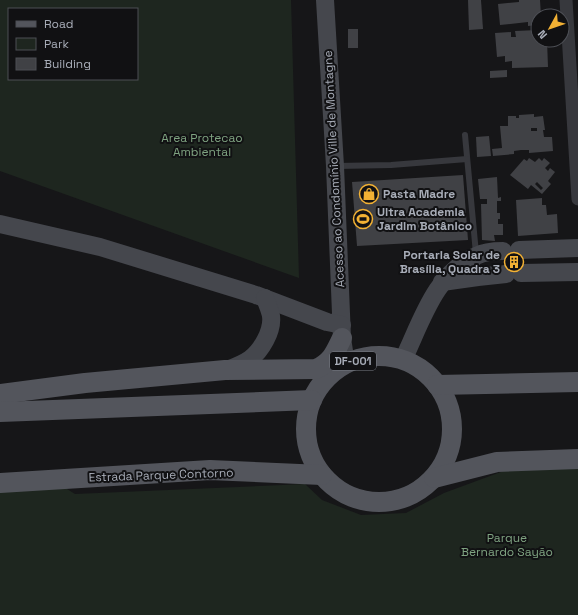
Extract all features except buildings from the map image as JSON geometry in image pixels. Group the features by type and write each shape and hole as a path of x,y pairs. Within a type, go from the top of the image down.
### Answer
{"main road":[{"path":"0,394 86,383 225,370 316,369 324,365 334,356 342,332"},
{"name":"DF-001","path":"374,356 403,360 416,366 428,375 438,385 445,397 450,409 452,422 452,435 447,459 434,478 419,491 406,498 391,502 375,503 360,500 333,486 322,475 315,464 307,439 306,426 308,413 312,400 322,383 329,375 346,364 360,358 374,356"},
{"path":"438,385 578,382"},
{"path":"0,391 36,389"},
{"path":"0,412 312,400"},
{"name":"DF-001","path":"434,478 497,462 578,459"},
{"name":"Estrada Parque Contorno","path":"0,483 210,470 322,475"}],"street":[{"name":"Acesso ao Condomínio Ville de Montagne","path":"325,0 335,166 342,332"},
{"path":"566,0 578,199"},
{"path":"0,224 100,247 265,298 326,322 342,332 346,364"},
{"path":"403,360 424,314 442,282 461,264 476,255 492,252 578,248"},
{"path":"442,282 514,274 578,272"},
{"path":"225,370 240,365 251,359 262,345 269,332 271,317 265,298"}],"lane":[{"path":"465,135 478,277"},
{"path":"335,166 391,165 467,159"}],"green space":[{"name":"Area Protecao Ambiental","path":"0,0 291,0 299,278 0,171"},
{"name":"Parque Bernardo Sayão","path":"578,466 578,615 0,615 0,483 51,479 75,494 305,484 322,500 361,515 406,513 444,493 509,469"}],"place":[{"name":"Pasta Madre","path":"369,194"},
{"name":"Ultra Academia Jardim Botânico","path":"363,219"},
{"name":"Portaria Solar de Brasília, Quadra 3","path":"514,262"}]}
